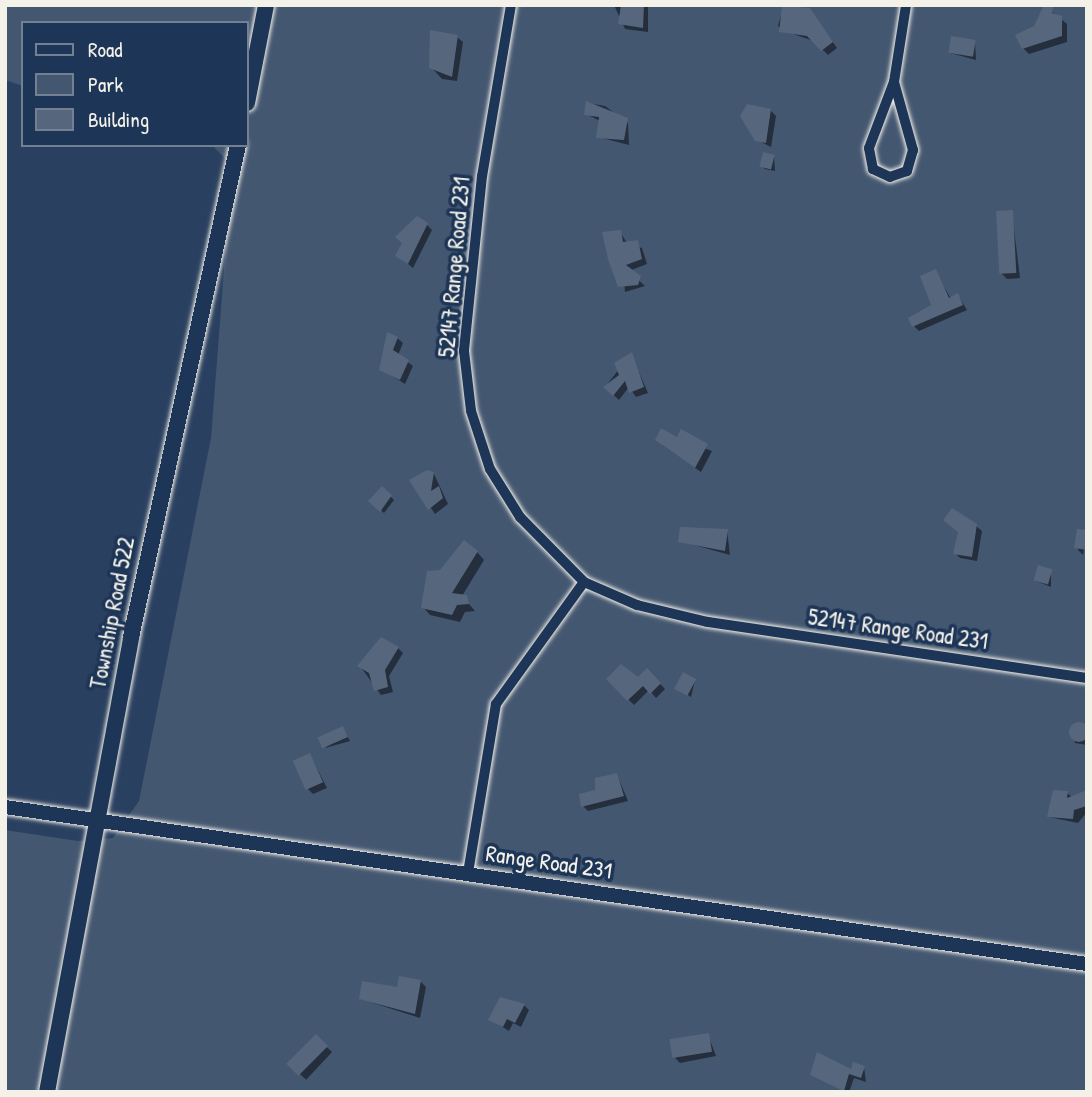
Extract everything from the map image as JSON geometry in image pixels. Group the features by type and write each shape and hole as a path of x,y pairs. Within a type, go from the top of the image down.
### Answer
{"main road":[{"path":"248,98 265,5"},
{"name":"Township Road 522","path":"47,1092 94,818 238,147"}],"street":[{"name":"52147 Range Road 231","path":"511,5 466,324 469,399 490,469 514,508 584,582 637,605 708,622 1087,678"},
{"path":"894,82 914,150 907,171 890,177 873,169 869,148 894,82 906,5"},
{"path":"468,873 496,704 584,582"},
{"name":"Range Road 231","path":"5,807 1087,964"}],"green space":[{"path":"5,5 1087,5 1087,1092 5,1092 5,830 78,841 113,838 139,801 211,438 232,166 214,147 248,147 248,21 21,21 21,85 5,80"}],"building":[{"path":"621,5 644,5 643,28 618,24"},
{"path":"1044,5 1054,5 1052,13 1062,16 1062,36 1022,49 1015,35 1034,26"},
{"path":"782,6 810,8 833,42 821,51 807,36 779,32"},
{"path":"430,30 458,35 452,77 429,68"},
{"path":"951,36 976,40 973,57 948,53"},
{"path":"586,101 628,118 624,140 596,138 599,117 584,115"},
{"path":"747,104 771,109 766,143 755,141 740,116"},
{"path":"763,152 775,155 771,169 759,167"},
{"path":"1013,210 1016,273 999,274 996,211"},
{"path":"417,216 428,223 408,264 395,256 402,243 395,237"},
{"path":"621,230 623,242 638,240 642,259 626,265 641,276 638,285 618,287 608,259 602,232"},
{"path":"936,269 949,298 958,293 963,305 912,327 908,318 931,305 920,276"},
{"path":"387,332 398,337 393,350 409,360 400,380 379,370"},
{"path":"632,352 644,387 629,393 625,381 613,396 603,387 619,375 614,363"},
{"path":"661,428 677,437 681,429 708,444 695,468 655,440"},
{"path":"427,470 434,472 431,491 439,486 443,498 428,510 409,480"},
{"path":"382,486 392,495 380,512 368,501"},
{"path":"952,508 977,524 972,557 953,554 958,532 943,520"},
{"path":"680,527 728,529 725,551 678,542"},
{"path":"1077,529 1087,530 1087,550 1074,548"},
{"path":"464,540 478,551 452,593 467,595 469,604 457,605 452,615 421,608 427,571 440,570"},
{"path":"1038,565 1052,569 1048,585 1034,580"},
{"path":"381,637 399,647 385,670 388,687 374,691 369,673 357,666"},
{"path":"621,664 638,677 647,668 661,683 650,694 643,686 627,701 606,679"},
{"path":"683,672 696,679 687,696 674,689"},
{"path":"1079,722 1086,725 1089,732 1086,739 1079,742 1072,739 1069,732 1072,725"},
{"path":"343,726 348,737 322,748 317,737"},
{"path":"310,753 323,782 306,790 293,761"},
{"path":"617,773 624,796 581,807 579,794 595,790 595,778"},
{"path":"1053,790 1068,791 1067,798 1087,790 1087,806 1074,810 1073,819 1047,817"},
{"path":"399,976 421,980 415,1014 359,999 362,981 397,987"},
{"path":"500,997 525,1004 515,1023 507,1019 503,1027 488,1020"},
{"path":"709,1033 712,1052 672,1058 669,1039"},
{"path":"316,1034 328,1046 298,1076 286,1064"},
{"path":"817,1052 851,1069 853,1062 865,1066 861,1078 849,1074 844,1091 810,1075"}]}
